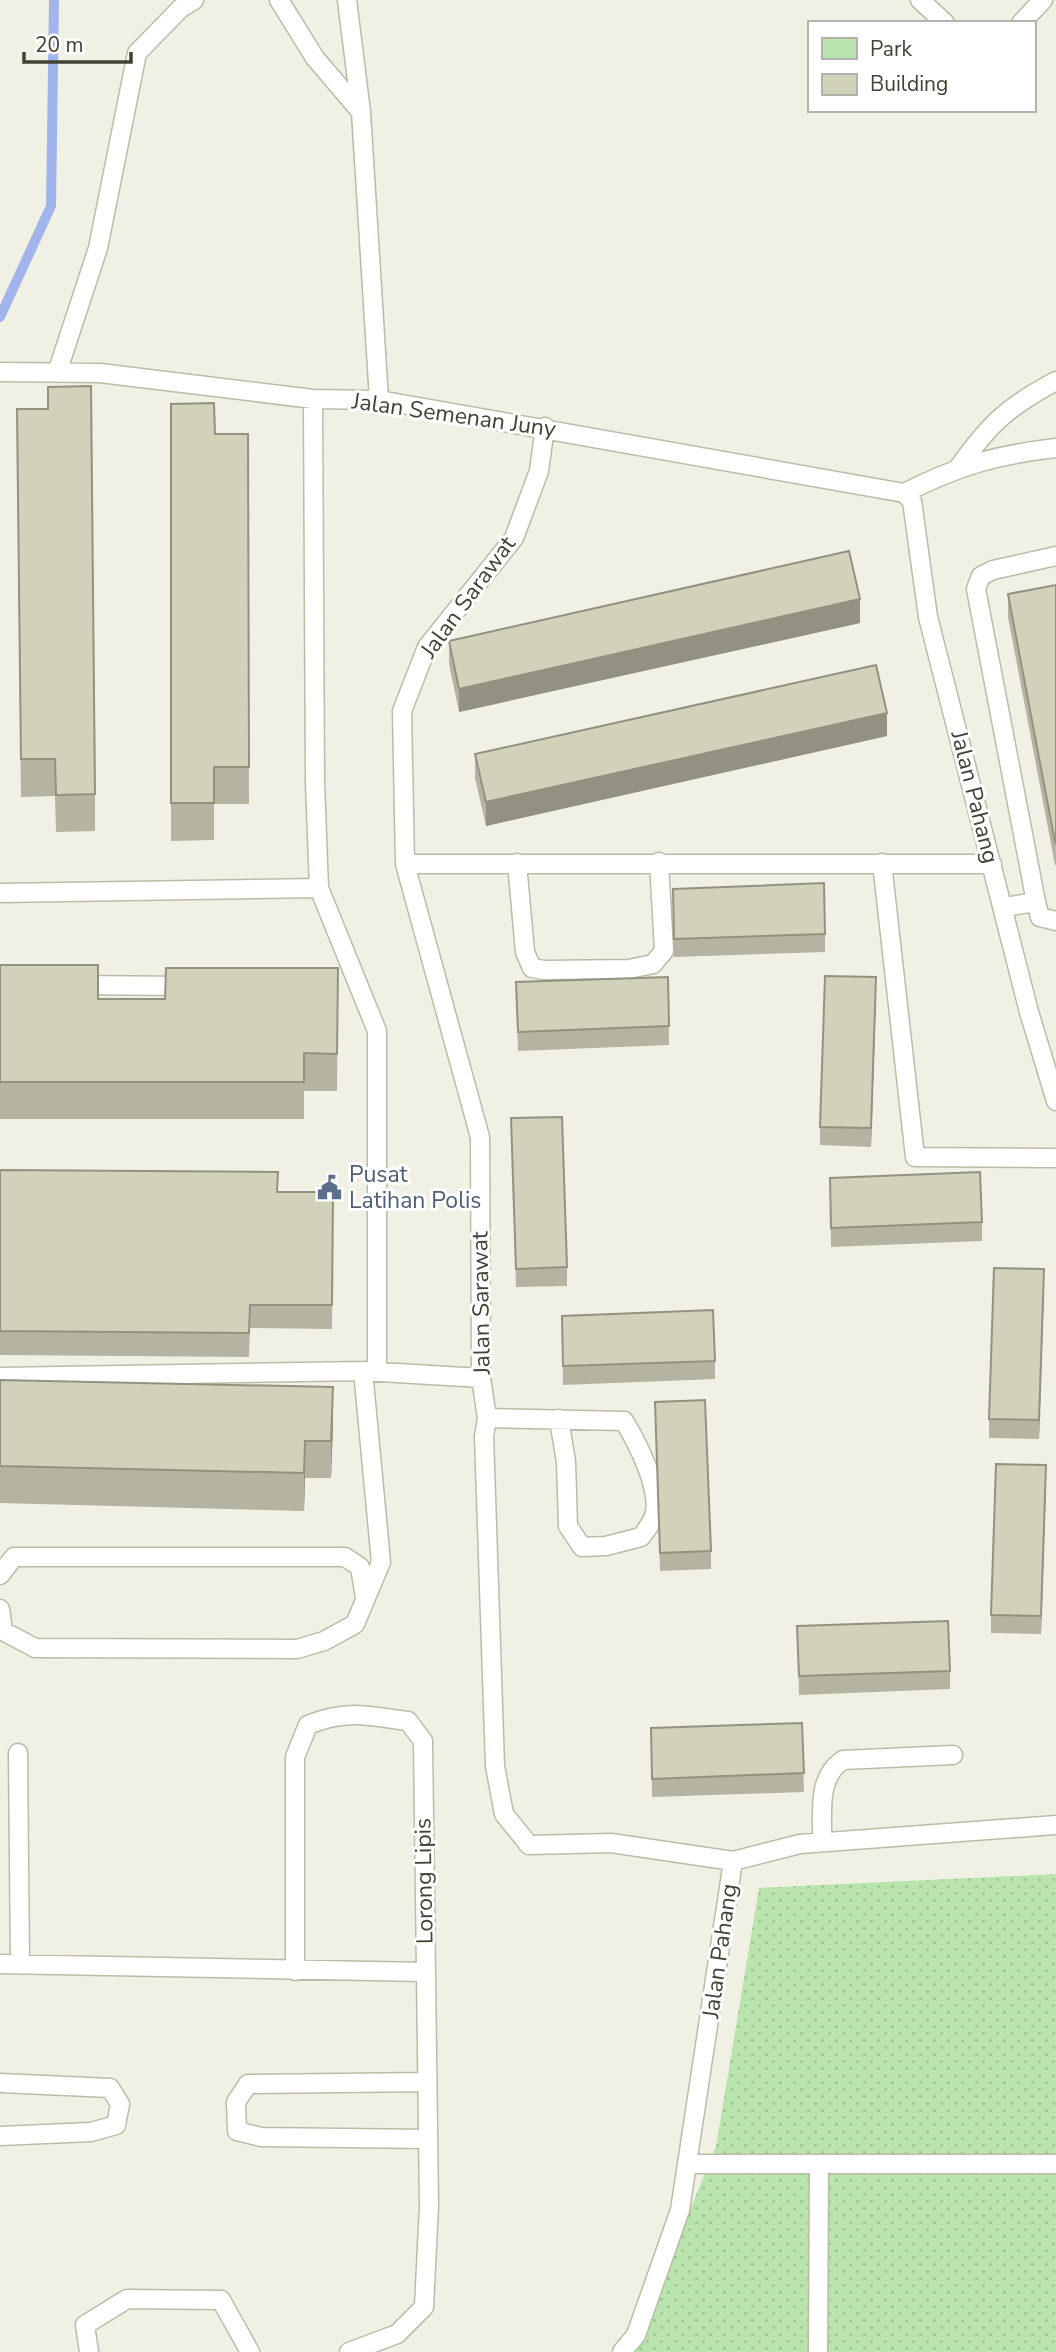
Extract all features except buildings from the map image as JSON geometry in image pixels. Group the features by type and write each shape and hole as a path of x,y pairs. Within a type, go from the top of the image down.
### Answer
{"lane":[{"path":"57,373 99,248 137,53 181,8 194,0"},
{"path":"279,0 315,58 361,112"},
{"path":"347,0 361,112 379,400"},
{"path":"920,0 942,21"},
{"path":"1023,21 1044,0"},
{"name":"Jalan Semenan Juny","path":"0,372 100,373 313,399 379,400 544,427 904,493"},
{"path":"959,467 984,430 1009,408 1056,381"},
{"path":"0,1609 3,1631 36,1648 297,1649 324,1641 355,1625 382,1562 370,1371 377,1031 350,986 319,888 314,770 313,399"},
{"name":"Jalan Sarawat","path":"544,427 539,471 514,538 427,647 402,711 405,864 480,1136 481,1378 487,1418 484,1436 495,1766 504,1814 529,1845 611,1843 733,1861"},
{"path":"904,493 959,467 1006,453 1056,448"},
{"name":"Jalan Pahang","path":"904,493 912,501 928,617 1056,1101"},
{"path":"1056,556 993,570 981,576 976,589 1036,902 1040,917 1056,921"},
{"path":"517,863 525,952 532,968 544,970 628,969 653,964 664,951 659,862"},
{"path":"882,863 915,1157 1056,1158"},
{"path":"405,864 992,864"},
{"path":"0,893 319,888"},
{"path":"1004,907 1036,902"},
{"path":"55,985 206,986"},
{"path":"0,1377 370,1371 481,1378"},
{"path":"487,1418 559,1419 624,1421 643,1451 652,1483 654,1517 641,1537 606,1546 582,1547 568,1526 566,1462 559,1419"},
{"path":"0,1575 14,1557 345,1557 360,1567 365,1598"},
{"name":"Lorong Lipis","path":"295,1970 295,1757 308,1725 331,1714 349,1713 408,1721 423,1741 429,2206 424,2307 397,2334 349,2352"},
{"path":"18,1753 20,1965"},
{"path":"822,1842 824,1784 830,1769 843,1760 953,1755"},
{"name":"Jalan Pahang","path":"622,2352 636,2335 676,2223 688,2164 733,1861 800,1844 1056,1825"},
{"path":"0,1964 425,1972"},
{"path":"427,2082 248,2084 236,2102 237,2131 261,2137 427,2139"},
{"path":"0,2083 110,2088 120,2104 116,2125 91,2132 0,2136"},
{"path":"688,2164 1056,2164"},
{"path":"818,2352 819,2165"},
{"path":"89,2352 85,2325 127,2299 221,2300 250,2352"}],"green space":[{"path":"1056,1874 1056,2352 632,2352 716,2146 759,1888"}],"waterway":[{"path":"0,317 51,206 54,0"}],"place":[{"name":"Pusat Latihan Polis","path":"329,1187"}]}
